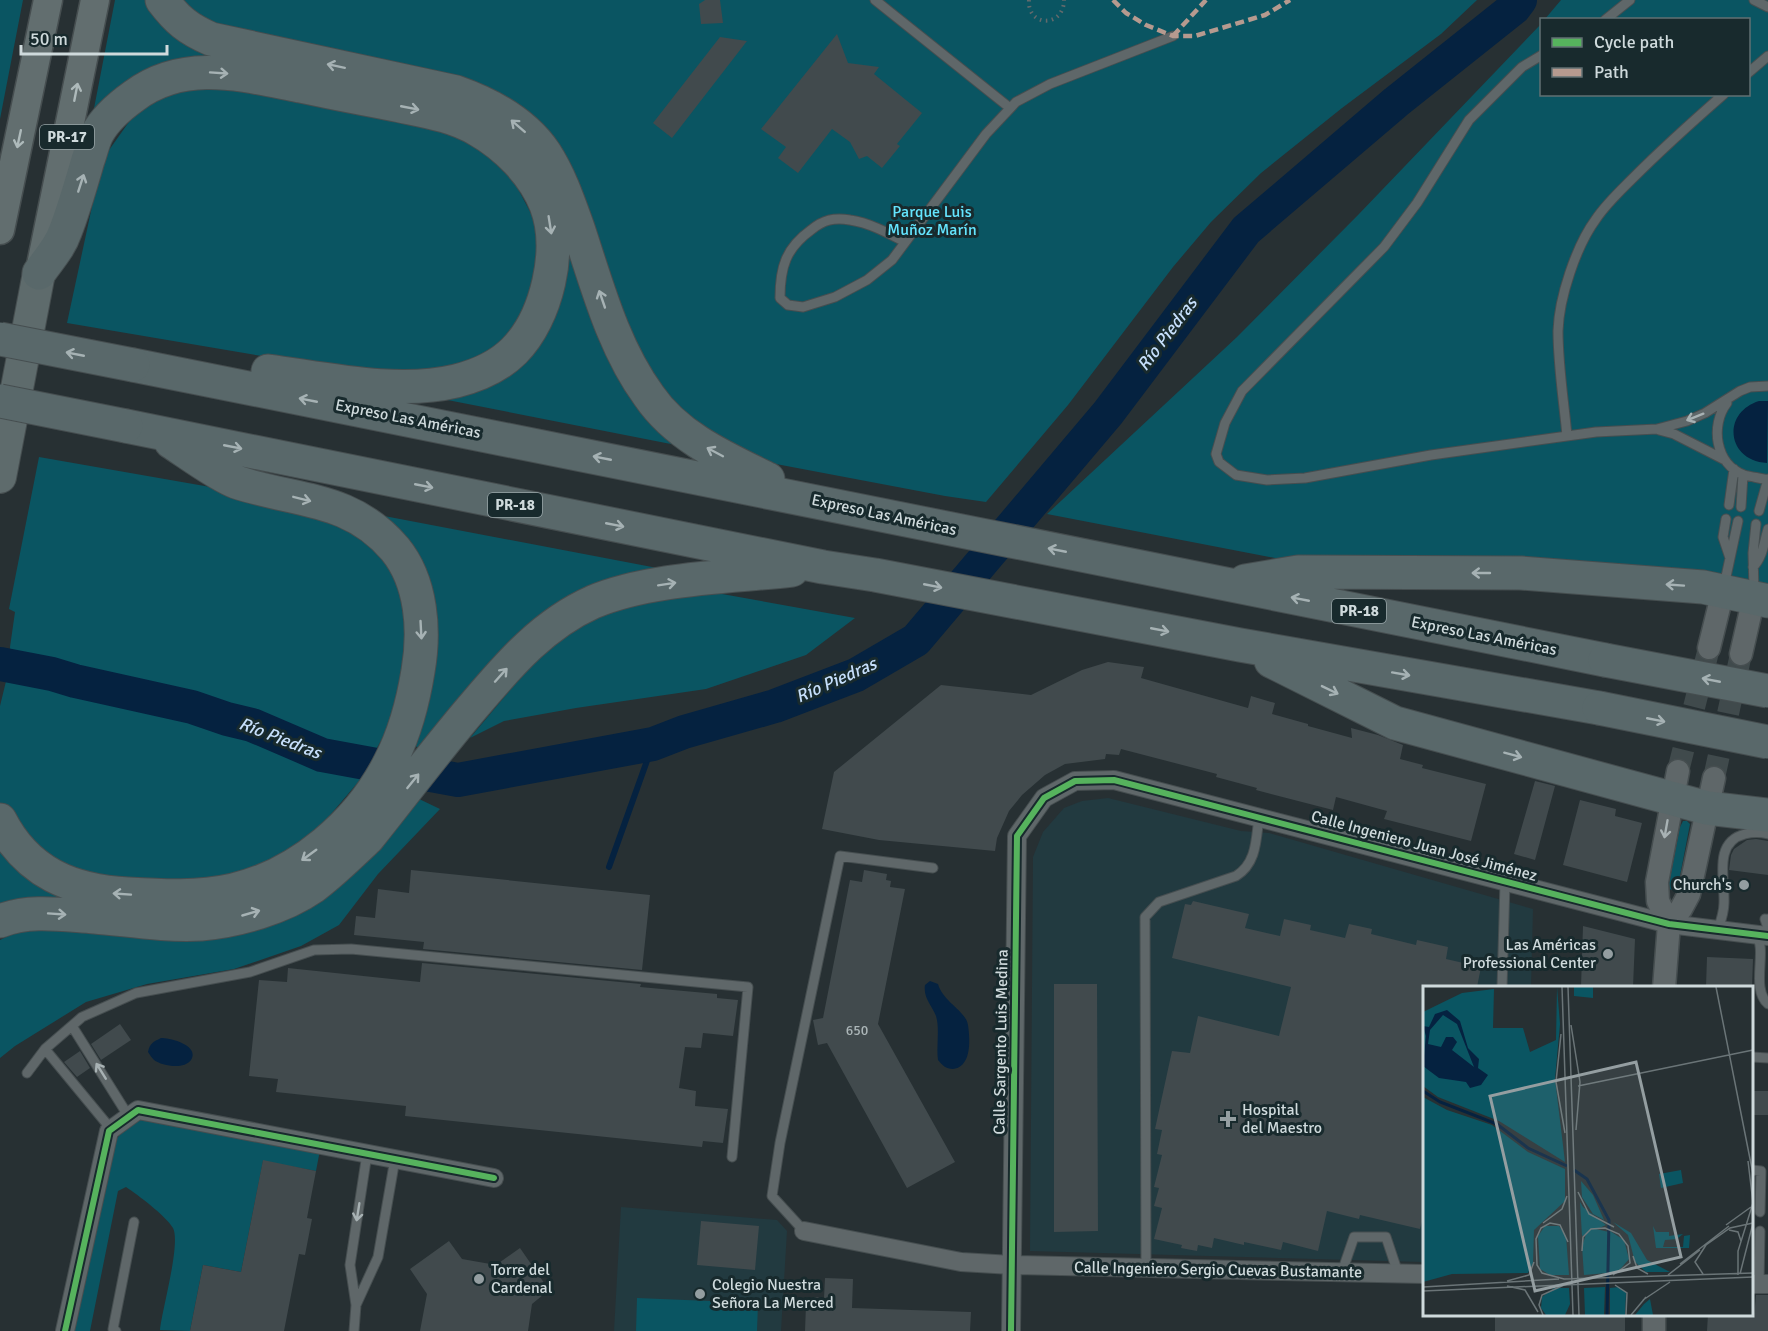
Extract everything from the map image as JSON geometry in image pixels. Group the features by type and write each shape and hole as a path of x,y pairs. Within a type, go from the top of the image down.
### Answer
{"highway":[{"path":"162,0 172,14 189,30 211,39 456,92 499,110 522,128 544,152 555,172 566,195 613,331 650,398 676,425 707,448 804,498"},
{"path":"39,273 64,235 97,134 112,115 135,94 167,77 190,72 242,75 441,114 460,121 478,130 508,153 530,177 546,205 551,231 552,266 547,292 533,323 513,352 483,371 456,381 422,385 386,385 257,370 147,367"},
{"name":"PR-17","path":"0,477 39,273"},
{"name":"Expreso Las Américas","path":"1,340 147,367 1768,691"},
{"name":"PR-18","path":"0,401 823,567 1240,645 1599,708 1768,742"},
{"path":"0,921 10,917 39,913 200,924 245,915 283,902 312,888 344,862 390,763 413,697 422,647 420,608 411,576 396,550 364,521 343,509 234,482 141,429"},
{"path":"0,820 6,832 30,862 50,875 78,886 113,893 173,896 233,890 266,879 365,821 531,642 557,623 594,602 650,587 823,567"},
{"path":"1226,584 1298,572 1521,573 1749,589"},
{"path":"1240,645 1395,723 1710,793 1768,815"}],"main road":[{"name":"PR-17","path":"0,230 48,0"},
{"name":"PR-17","path":"39,273 95,0"}],"street":[{"path":"1709,648 1749,589"},
{"path":"1741,654 1749,589"},
{"name":"Calle Ingeniero Juan José Jiménez","path":"1075,781 1114,780 1669,924 1718,930 1763,932"},
{"name":"Calle Sargento Luis Medina","path":"1011,1331 1017,836 1044,798 1075,781"},
{"path":"1664,986 1669,924 1658,901 1657,882 1675,785"},
{"path":"1669,924 1689,894 1710,793"},
{"path":"65,1331 109,1131 138,1110 494,1178"},
{"name":"Calle Ingeniero Sergio Cuevas Bustamante","path":"804,1231 961,1262 1423,1274"}],"lane":[{"path":"875,0 1010,108"},
{"path":"1608,18 1630,0"},
{"path":"1754,0 1768,7"},
{"path":"905,242 859,222 824,220 794,243 785,261 780,298 788,305 803,307 835,297 867,280 892,260 986,134 1016,102 1050,84 1173,36"},
{"path":"1540,56 1522,67 1469,120 1418,203 1384,247 1242,391 1225,423 1216,454 1219,462 1236,475 1267,480 1305,478 1431,455 1567,436 1657,429 1687,421 1750,387 1768,386"},
{"path":"1750,72 1768,56"},
{"path":"1567,436 1558,330 1561,307 1570,274 1583,242 1594,221 1607,204 1666,144 1722,96"},
{"path":"1731,399 1719,418 1717,429 1720,451 1734,469 1743,475 1768,480 1759,511"},
{"path":"1657,429 1674,434 1726,460"},
{"path":"1729,505 1734,469"},
{"path":"1741,507 1743,475"},
{"path":"1726,519 1723,537 1749,589"},
{"path":"1731,554 1738,521"},
{"path":"1749,589 1756,524"},
{"path":"1749,589 1768,529"},
{"path":"1731,554 1753,553"},
{"path":"1146,1268 1145,917 1159,902 1236,876 1247,869 1254,850 1259,817"},
{"path":"1718,930 1724,910 1722,876 1729,843 1740,836 1755,832 1768,834"},
{"path":"804,1231 772,1196 780,1143 840,856 933,868"},
{"path":"1502,986 1505,882"},
{"path":"1768,919 1768,921 1765,919 1761,941 1762,995 1768,1004"},
{"path":"27,1073 45,1049 82,1017 136,993 250,972 314,950 351,949 748,987 732,1157"},
{"path":"72,1026 129,1117"},
{"path":"45,1049 111,1129"},
{"path":"1753,1057 1768,1058"},
{"path":"354,1331 356,1305 350,1265 367,1154"},
{"path":"356,1305 378,1257 395,1159"},
{"path":"1753,1170 1761,1170 1756,1196 1760,1212"},
{"path":"114,1330 134,1222"},
{"path":"1757,1236 1756,1264 1759,1284"},
{"path":"1342,1272 1354,1237 1386,1237 1398,1274"}],"path":[{"path":"1029,0 1028,6 1032,13 1045,21 1060,14 1064,0"}],"shaded area":[{"path":"1759,401 1768,401 1767,463 1754,460 1744,454 1737,446 1734,436 1734,425 1739,415 1747,407"},
{"name":"Hospital del Maestro","path":"1108,798 1241,831 1269,833 1533,909 1531,986 1423,986 1423,1262 1030,1251 1033,857 1043,832 1064,808 1082,801"},
{"path":"930,981 938,984 945,996 963,1015 968,1025 967,1058 959,1067 953,1069 944,1066 938,1060 937,1021 925,990 925,985"},
{"path":"161,1038 171,1039 188,1046 193,1055 191,1060 183,1065 173,1066 154,1060 148,1052 152,1043"},
{"name":"Colegio Nuestra Señora La Merced","path":"621,1207 777,1220 787,1231 781,1331 614,1331"}],"green space":[{"path":"0,0 23,0 0,119"},
{"path":"115,0 151,0 223,55 90,129"},
{"name":"Parque Luis Muñoz Marín","path":"181,0 1477,0 1441,34 1342,108 1261,173 1211,222 1173,267 1068,405 986,502 776,464 713,439 653,383 630,347 573,180 219,29"},
{"path":"1561,0 1768,0 1768,592 1311,565 1047,514 1237,337 1540,25 1540,96 1750,96 1750,18 1546,18"},
{"path":"205,84 464,134 509,172 535,221 541,260 531,304 508,339 482,359 404,380 67,323 102,160 131,119 152,102 177,89"},
{"path":"562,241 686,447 427,396 480,385"},
{"path":"39,457 290,501 345,521 388,557 407,599 410,651 393,719 373,755 361,758 335,753 231,714 172,698 11,663 10,647 15,612 9,609"},
{"path":"379,515 673,571 630,582 424,748 412,746 430,688"},
{"path":"711,592 855,618 806,655 706,689 504,721 470,738 542,652 601,614 673,593"},
{"path":"8,673 124,700 152,703 204,715 248,728 304,754 361,769 365,774 320,827 263,872 126,886 37,856 0,805 0,706"},
{"path":"417,798 440,809 378,874 339,925 301,946 234,969 147,984 86,1002 15,1046 0,1058 0,940 12,934 44,925 160,934"},
{"path":"1683,821 1690,824 1678,886 1672,890 1669,884"},
{"path":"0,841 54,893 317,872 0,905"},
{"path":"142,1117 320,1150 316,1171 263,1161 241,1272 203,1265 190,1331 160,1330 175,1247 173,1228 158,1212 126,1187 118,1191 90,1331 72,1331 114,1142 122,1132"},
{"path":"637,1298 758,1303 757,1331 636,1331"}],"building":[{"path":"705,0 720,0 723,23 701,24 699,4"},
{"path":"837,34 848,63 879,67 874,74 922,113 897,144 900,146 882,168 867,156 859,159 850,142 832,129 798,173 778,158 786,147 761,129"},
{"path":"720,37 747,41 672,138 653,123"},
{"path":"1108,662 1144,667 1141,678 1248,708 1251,696 1275,703 1272,714 1352,738 1351,728 1378,735 1403,745 1400,759 1423,765 1422,768 1486,784 1471,841 1384,819 1387,811 1336,797 1333,810 1256,790 1257,788 1216,777 1217,774 1121,749 1119,755 1106,754 1105,759 1065,764 1045,775 1022,795 1009,811 997,838 995,851 879,840 822,829 834,772 941,685 1031,695 1082,670"},
{"path":"1535,781 1555,786 1535,860 1514,854"},
{"path":"1580,800 1616,809 1615,816 1642,823 1627,882 1563,865"},
{"path":"1747,840 1768,841 1768,875 1729,870 1734,849"},
{"path":"411,870 650,895 642,970 423,949 424,942 354,935 356,916 375,918 378,889 409,893"},
{"path":"864,870 887,874 886,880 891,881 890,887 905,889 878,1024 955,1162 907,1188 827,1043 818,1045 813,1020 823,1018 850,880 862,882"},
{"path":"1193,901 1249,914 1245,928 1280,936 1284,919 1311,925 1310,930 1345,938 1349,924 1372,929 1371,934 1416,945 1417,940 1448,947 1446,959 1481,967 1477,986 1423,986 1423,1218 1420,1229 1360,1215 1359,1219 1327,1211 1318,1251 1283,1242 1281,1250 1214,1238 1212,1248 1198,1245 1197,1251 1154,1239 1162,1208 1154,1206 1159,1188 1154,1187 1162,1155 1157,1154 1162,1130 1155,1129 1172,1051 1190,1053 1198,1016 1279,1036 1291,987 1172,958 1185,904 1191,905"},
{"name":"Las Américas Professional Center","path":"1583,926 1635,939 1633,986 1581,986"},
{"path":"1707,957 1753,959 1752,986 1706,986"},
{"path":"422,963 641,984 640,987 717,994 717,998 738,1000 733,1036 703,1033 701,1048 685,1047 679,1088 696,1091 695,1106 728,1109 723,1143 703,1141 702,1147 405,1116 406,1106 276,1092 278,1079 249,1076 259,980 287,982 288,968 420,982"},
{"path":"1054,984 1097,984 1098,1231 1054,1232"},
{"path":"120,1024 131,1040 101,1060 91,1044"},
{"path":"80,1051 90,1068 77,1077 64,1062"},
{"path":"1753,1091 1768,1091 1768,1115 1753,1115"},
{"path":"263,1160 316,1171 307,1218 312,1219 305,1255 299,1254 284,1331 190,1331 203,1265 241,1272"},
{"path":"701,1221 759,1226 755,1270 697,1265"},
{"name":"Torre del Cardenal","path":"449,1241 462,1259 496,1265 520,1248 549,1290 532,1304 528,1331 420,1331 427,1294 410,1269"},
{"path":"825,1278 853,1279 852,1308 971,1312 970,1331 805,1331 806,1305 813,1305 814,1297 824,1298"},
{"path":"1756,1295 1768,1295 1768,1331 1707,1331 1708,1316 1754,1317"},
{"path":"1495,1316 1625,1316 1625,1331 1495,1331"}],"waterway":[{"name":"Río Piedras","path":"0,664 192,707 252,725 322,755 458,780 653,744 684,732 775,706 856,675 916,640 1108,413 1246,230 1396,102 1514,8 1520,0"},
{"path":"609,867 653,744"}],"tunnel":[{"path":"1678,771 1709,648"},
{"path":"1714,778 1741,654"}],"marked path":[{"path":"1113,0 1126,13 1146,25 1173,36 1195,36 1265,15 1290,0"},
{"path":"1173,36 1206,0"}],"cycle path":[{"path":"1011,1331 1017,836 1044,798 1075,781 1114,780 1669,924 1768,936"},
{"path":"65,1331 109,1131 138,1110 494,1178"}],"place":[{"name":"Church's","path":"1744,885"},
{"name":"Las Américas Professional Center","path":"1608,954"},
{"name":"Hospital del Maestro","path":"1228,1119"},
{"name":"Torre del Cardenal","path":"479,1279"},
{"name":"Colegio Nuestra Señora La Merced","path":"700,1294"}]}
